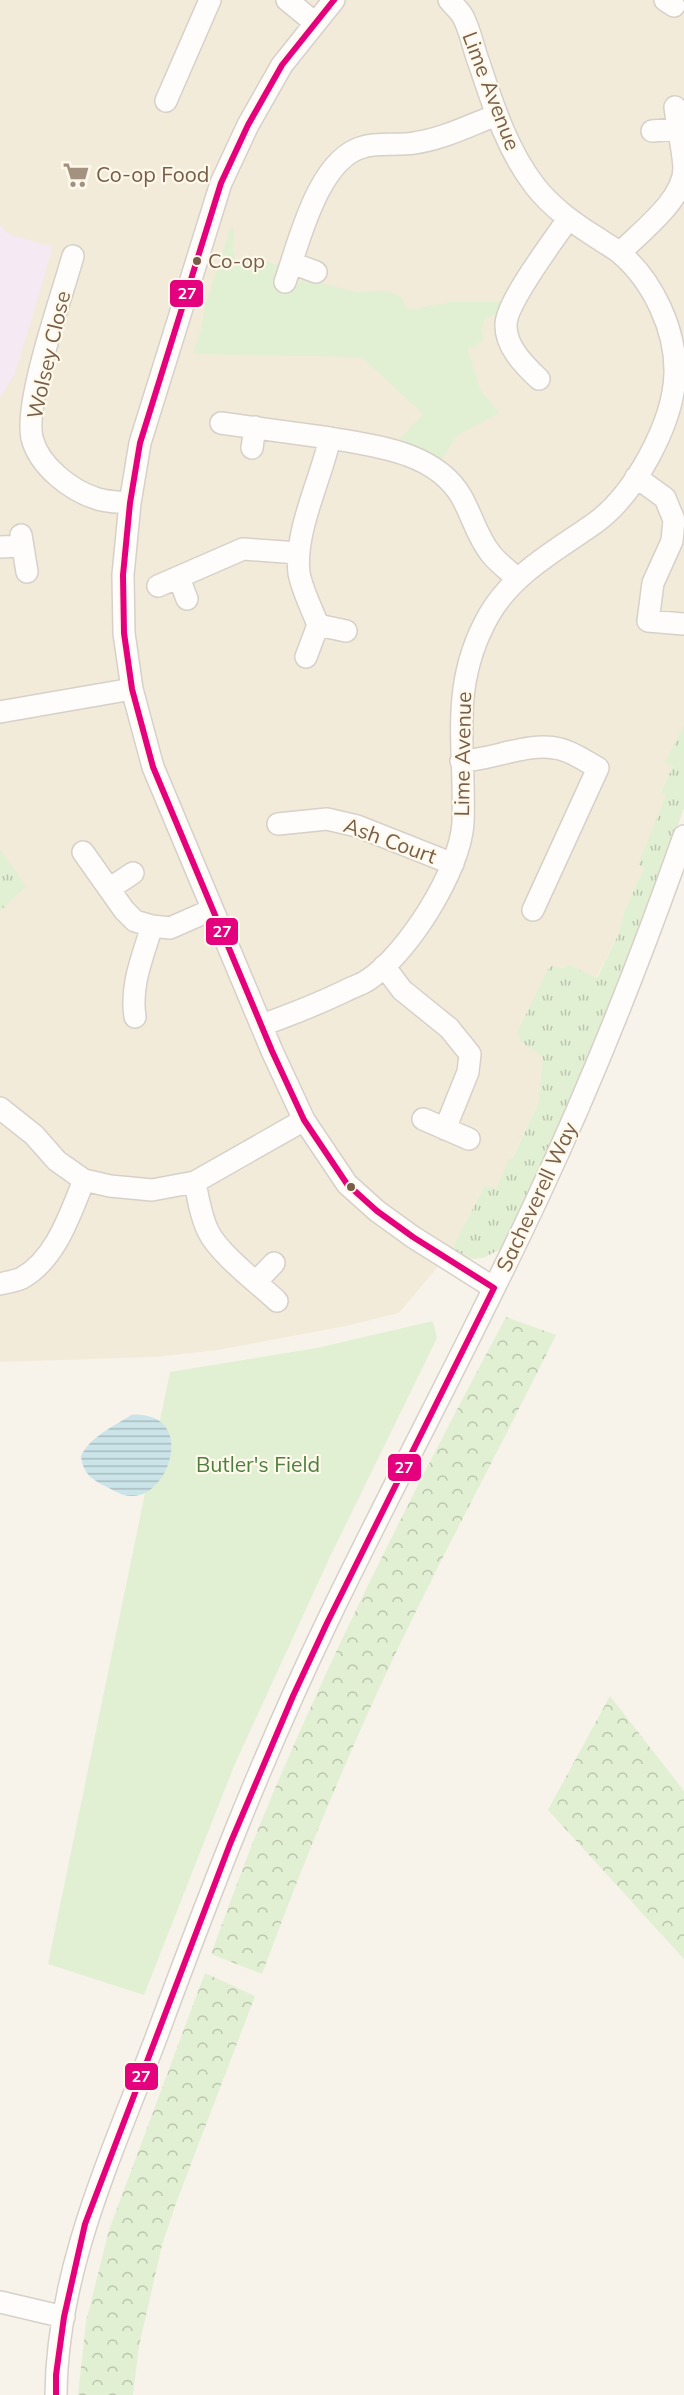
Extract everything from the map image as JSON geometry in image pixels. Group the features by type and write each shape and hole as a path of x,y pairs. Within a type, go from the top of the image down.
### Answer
{"street":[{"path":"166,101 210,0"},
{"path":"287,0 315,23"},
{"path":"334,0 282,65 248,125 221,183 140,443 130,503 123,575 124,633 132,689 153,767 211,910 304,1120 346,1184 413,1237 494,1288"},
{"name":"Lime Avenue","path":"262,1026 369,980 415,931 439,895 453,864 463,826 460,732 464,683 472,654 490,614 518,579 555,549 599,521 636,477 666,422 672,400 675,372 671,337 660,306 646,283 620,253 568,219 533,184 512,150 497,115 462,5"},
{"path":"620,253 659,216 677,193 684,169 675,107"},
{"path":"316,272 288,272 314,201 327,175 343,158 362,147 411,144 433,140 497,115"},
{"path":"652,131 678,129"},
{"path":"538,379 516,353 508,337 506,322 521,287 568,219"},
{"name":"Wolsey Close","path":"73,256 43,360 31,416 32,438 41,458 63,480 98,499 130,503"},
{"path":"221,423 254,438 330,438 410,456 442,473 459,494 491,555 518,579"},
{"path":"306,657 318,625 300,575 298,553 300,538 325,461 330,438"},
{"path":"636,477 665,498 674,520 672,541 653,583 648,621 684,624"},
{"path":"0,547 22,541 27,572"},
{"path":"158,586 243,549 298,553"},
{"path":"179,578 187,599"},
{"path":"318,625 346,631"},
{"path":"0,712 132,689"},
{"path":"461,761 476,761 537,747 561,749 598,768 533,910"},
{"name":"Ash Court","path":"278,824 328,810 357,826 453,864"},
{"name":"Sacheverell Way","path":"56,2395 56,2375 64,2317 85,2224 261,1769 327,1623 539,1195 609,1034 652,926 684,836"},
{"path":"83,852 124,910 135,921 170,928 211,910"},
{"path":"109,889 133,873"},
{"path":"135,1017 133,1000 136,976 152,926"},
{"path":"384,966 402,990 449,1028 470,1054 468,1072 445,1129"},
{"path":"0,1108 34,1135 57,1161 84,1180 152,1190 195,1182 304,1120"},
{"path":"423,1119 469,1139"},
{"path":"0,1284 21,1278 40,1265 63,1230 84,1180"},
{"path":"195,1182 199,1208 209,1234 233,1260 277,1300"},
{"path":"256,1282 274,1263"},
{"path":"0,2302 64,2317"}],"shaded area":[{"path":"0,0 684,0 684,724 666,762 673,766 660,792 666,795 639,866 644,868 625,910 618,935 596,978 567,964 565,968 552,966 548,969 521,1042 543,1057 538,1104 511,1160 509,1159 496,1190 485,1185 451,1251 399,1313 346,1326 218,1350 155,1357 0,1362"},
{"path":"0,224 8,234 53,247 15,374 0,397"}],"green space":[{"path":"231,226 234,228 233,252 238,264 247,256 281,266 278,286 292,290 295,285 305,279 356,292 387,291 403,299 406,308 413,309 448,302 503,302 497,313 485,319 481,331 484,339 474,347 467,348 480,389 499,413 456,436 442,460 396,443 423,414 362,357 193,354 205,306"},
{"path":"684,724 684,808 632,952 537,1178 501,1249 483,1258 472,1259 451,1251 485,1185 496,1189 538,1104 543,1057 521,1042 517,1033 551,966 565,968 567,964 597,978 618,935 625,910 644,868 638,865 666,795 660,793 673,766 665,763"},
{"path":"0,849 26,886 0,911"},
{"path":"506,1317 556,1335 420,1602 377,1693 317,1832 262,1974 211,1954 259,1828 321,1685 411,1499"},
{"name":"Butler's Field","path":"433,1321 437,1338 328,1561 234,1766 144,1995 48,1964 170,1372 317,1348"},
{"path":"610,1696 684,1791 684,1959 548,1810"},
{"path":"205,1973 255,1996 162,2245 139,2346 133,2395 78,2395 86,2322 109,2230"}],"water":[{"path":"131,1415 152,1417 165,1426 171,1439 171,1455 166,1470 157,1484 145,1493 131,1496 118,1493 92,1478 84,1467 81,1456 96,1437"}],"transit line":[{"name":"27","path":"56,2395 56,2375 64,2317 85,2224 230,1844 327,1623 494,1288 413,1237 377,1211 347,1184 304,1120 272,1051 153,767 132,689 124,633 123,575 130,503 140,443 221,183 248,125 282,65 334,0"}],"place":[{"name":"Co-op Food","path":"76,175"},
{"name":"Co-op","path":"197,261"}]}
